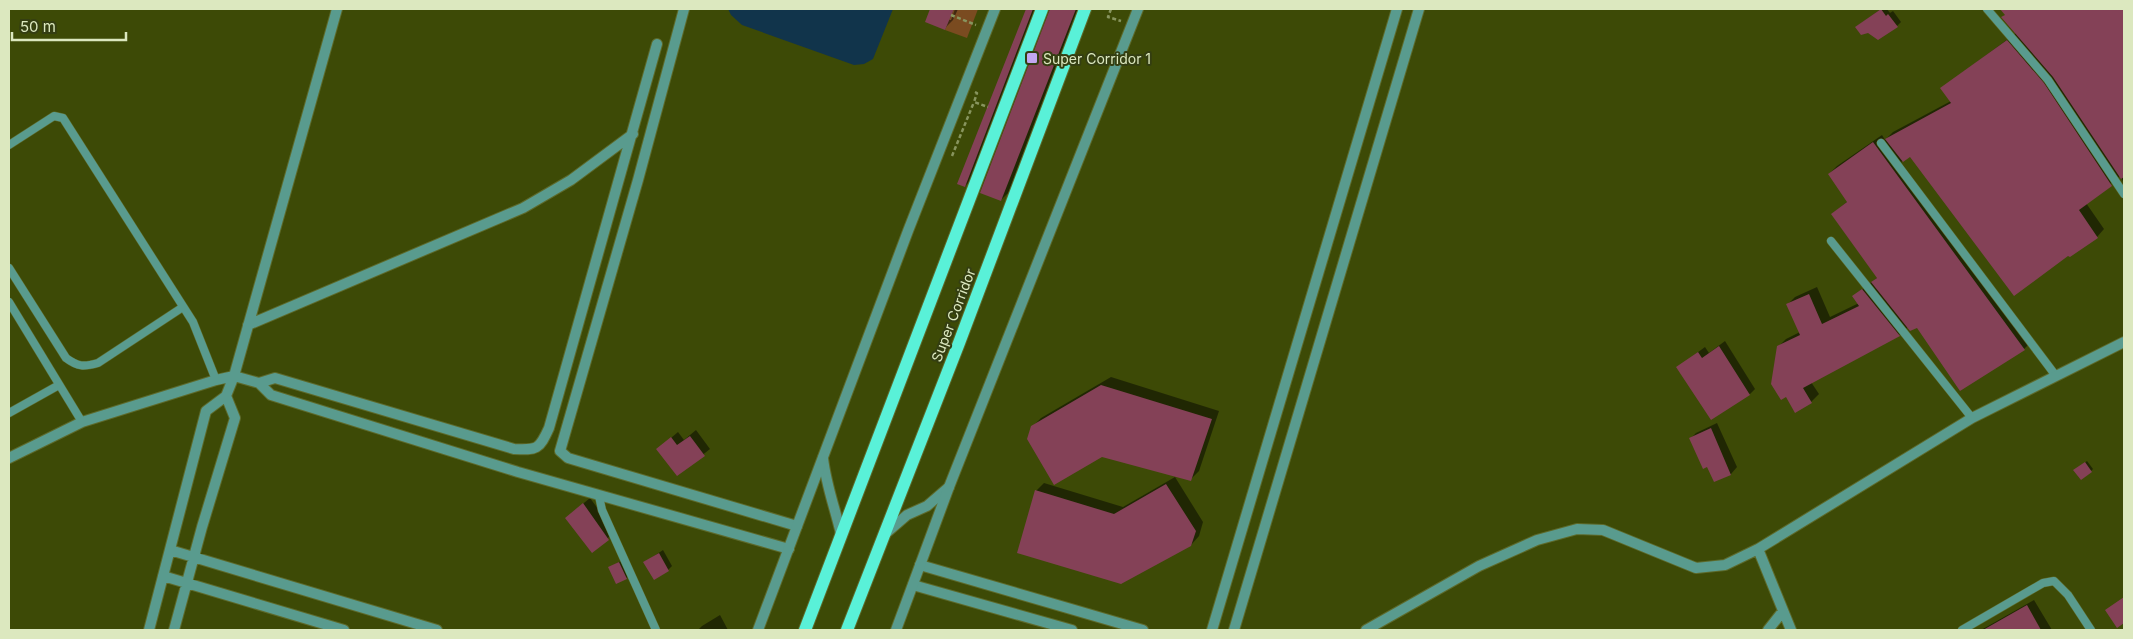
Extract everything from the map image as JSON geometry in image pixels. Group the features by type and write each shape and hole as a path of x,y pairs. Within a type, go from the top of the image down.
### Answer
{"main road":[{"name":"Super Corridor","path":"805,630 1042,9"},
{"name":"Super Corridor","path":"847,630 1086,9"}],"street":[{"path":"149,630 206,411 226,396 234,376 337,9"},
{"path":"684,9 638,180 560,451 568,458 797,526"},
{"path":"758,630 908,231 995,9"},
{"path":"896,630 949,487 1138,9"},
{"path":"1212,630 1396,9"},
{"path":"1234,630 1419,9"},
{"path":"259,384 275,378 514,449 533,450 542,444 549,428 657,44"},
{"path":"248,325 523,208 572,180 633,134"},
{"path":"1366,630 1479,566 1537,540 1577,529 1603,530 1696,568 1725,564 1758,550 1972,418 2124,342"},
{"path":"9,457 82,422 234,376 259,384 270,395 518,472 789,549"},
{"path":"174,630 235,418 226,396"},
{"path":"823,458 826,484 834,505 841,534"},
{"path":"885,534 907,515 927,506 949,487"},
{"path":"170,550 437,630"},
{"path":"1758,550 1792,630"},
{"path":"920,565 1143,630"},
{"path":"163,576 340,630"},
{"path":"912,585 1072,630"},
{"path":"1768,630 1784,611"}],"lane":[{"path":"1987,9 2048,80 2124,194"},
{"path":"9,145 54,116 63,118 193,322 216,380"},
{"path":"1881,143 2056,376"},
{"path":"1830,240 1972,418"},
{"path":"9,268 66,358 75,365 85,367 98,362 183,307"},
{"path":"9,302 82,422"},
{"path":"9,412 59,385"},
{"path":"600,496 602,510 656,630"},
{"path":"1962,630 2043,583 2054,581 2068,595 2091,630"}],"path":[{"path":"1108,17 1111,9"},
{"path":"951,15 987,29"},
{"path":"949,164 977,93"},
{"path":"974,102 988,107"}],"shaded area":[{"path":"954,9 978,9 967,38 945,30"}],"water":[{"path":"728,9 893,9 873,59 864,64 854,65 742,25 731,15"}],"building":[{"path":"930,9 954,9 945,30 925,22"},
{"path":"1026,9 1033,9 965,187 957,184"},
{"path":"1050,9 1076,9 1001,201 980,193"},
{"path":"1881,9 1886,16 1888,14 1898,27 1878,40 1868,33 1861,35 1855,27"},
{"path":"2000,9 2124,9 2124,177 2121,179 2053,77 2001,17 2005,15"},
{"path":"2007,40 2044,83 2112,186 2079,210 2098,238 2070,257 2068,256 2014,296 1910,157 1903,162 1885,139 1951,103 1940,88"},
{"path":"1873,142 2025,350 1960,391 1917,328 1910,331 1871,282 1877,278 1831,214 1847,202 1828,174"},
{"path":"1862,289 1900,336 1803,388 1812,403 1795,413 1786,397 1781,400 1771,384 1777,346 1800,335 1786,304 1809,294 1822,324 1859,306 1852,296"},
{"path":"1719,346 1750,395 1711,420 1676,367 1698,352 1702,358"},
{"path":"1101,385 1212,419 1191,481 1102,457 1054,485 1027,439 1031,426"},
{"path":"1711,428 1731,475 1714,482 1707,467 1703,469 1689,438"},
{"path":"690,436 705,456 677,476 656,449 671,437 677,445"},
{"path":"2085,462 2092,472 2081,480 2073,470"},
{"path":"1166,484 1196,531 1191,546 1121,584 1017,553 1035,490 1114,514"},
{"path":"583,503 609,540 592,553 565,518"},
{"path":"659,553 669,571 654,580 643,562"},
{"path":"619,562 627,579 616,584 608,567"},
{"path":"2124,597 2124,623 2117,628 2105,610"},
{"path":"2027,605 2041,630 1983,630"}],"place":[{"name":"Super Corridor 1","path":"1032,58"}]}
